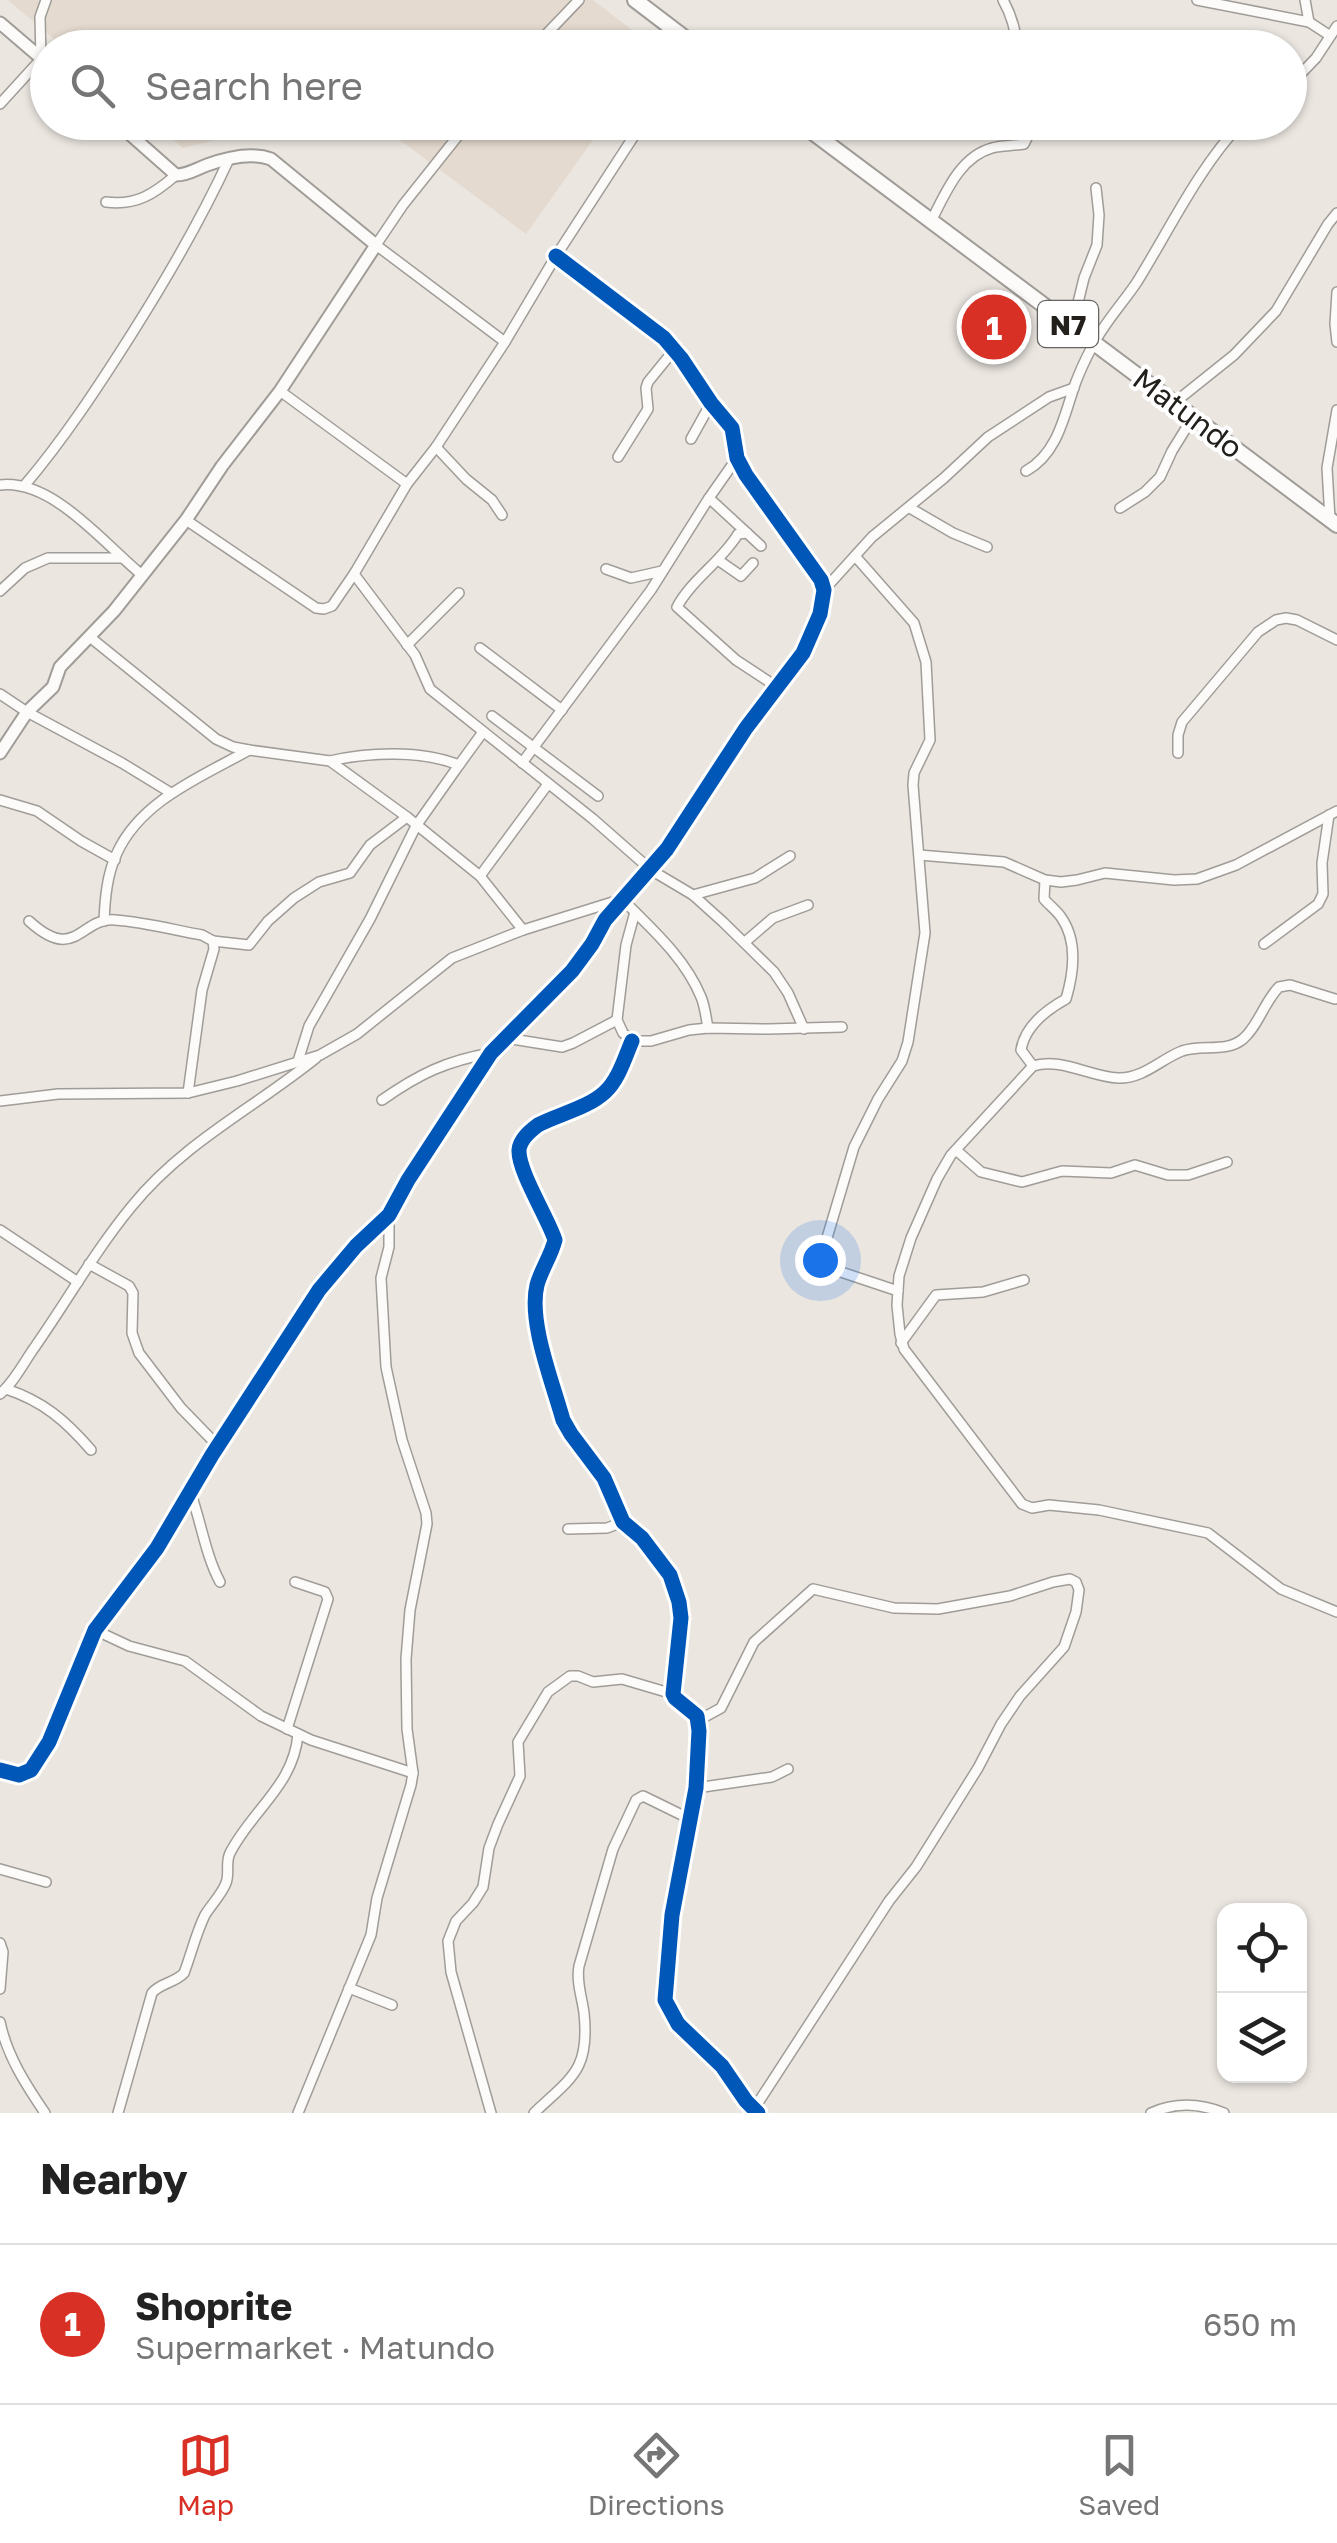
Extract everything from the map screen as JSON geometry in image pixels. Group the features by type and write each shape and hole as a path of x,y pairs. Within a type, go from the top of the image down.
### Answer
{"main road":[{"path":"635,0 675,30"},
{"name":"Matundo","path":"822,140 1333,522"}],"street":[{"path":"41,30 40,16 46,0"},
{"path":"550,30 579,0"},
{"path":"1003,0 1015,30"},
{"path":"1198,0 1309,22 1330,36"},
{"path":"1305,0 1309,22"},
{"path":"0,22 30,49"},
{"path":"1307,67 1337,26"},
{"path":"0,104 30,75"},
{"path":"136,140 176,175"},
{"path":"0,753 27,712 52,688 64,663 91,638 186,520 280,390 403,205 455,140"},
{"path":"186,520 316,608 332,606 407,484 505,342 632,140"},
{"path":"931,221 958,172 974,156 995,146 1020,146 1026,140"},
{"path":"1026,471 1039,462 1056,438 1094,343 1226,140"},
{"path":"106,202 146,198 176,175 229,159 256,155 271,160 505,342"},
{"path":"24,486 135,328 186,246 229,159"},
{"path":"1072,327 1098,238 1096,188"},
{"path":"1174,403 1234,355 1276,311 1337,213"},
{"path":"0,1770 26,1774 50,1742 96,1630 140,1573 319,1290 356,1246 390,1215 408,1180 490,1053 572,971 605,920 667,850 746,728 804,654 813,634 824,590 817,572 757,493 737,458 732,428 654,329 556,256"},
{"path":"1337,292 1337,342"},
{"path":"618,457 648,409 648,382 674,350"},
{"path":"824,590 872,537 988,437 1049,397 1074,388"},
{"path":"280,390 407,484"},
{"path":"690,440 711,403"},
{"path":"1333,522 1327,468 1337,410"},
{"path":"1120,508 1160,477 1193,417"},
{"path":"436,446 492,500 502,515"},
{"path":"522,764 651,590 737,458"},
{"path":"3,482 58,500 142,575"},
{"path":"709,498 761,546"},
{"path":"910,508 987,546"},
{"path":"748,533 738,534 677,604 736,660 777,688"},
{"path":"855,556 914,623 926,662 930,740 914,773 913,785 924,944 906,1052 854,1147 821,1258 826,1267 898,1291"},
{"path":"0,591 25,568 48,558 121,558"},
{"path":"718,560 742,576 753,563"},
{"path":"606,569 631,578 662,571"},
{"path":"354,574 407,644 430,688 651,870 692,895 744,942 780,981 804,1029"},
{"path":"407,644 460,592"},
{"path":"1178,753 1182,722 1258,632 1286,618 1337,640"},
{"path":"91,638 216,740 250,750 330,762 373,753 445,760 459,765"},
{"path":"480,648 562,710"},
{"path":"0,694 171,793"},
{"path":"492,716 598,796"},
{"path":"298,1061 309,1026 416,826 483,732"},
{"path":"104,921 114,860 125,839 147,813 171,793 250,750"},
{"path":"330,762 480,876 523,930"},
{"path":"480,876 548,784"},
{"path":"0,800 37,811 114,860"},
{"path":"919,855 1004,862 1045,880 1069,882 1113,872 1197,879 1236,865 1333,813"},
{"path":"1264,944 1318,904 1323,894 1322,863 1333,813"},
{"path":"29,922 56,938 76,937 112,920 249,945 294,898 319,882 350,873 370,845 407,817"},
{"path":"692,895 755,878 790,856"},
{"path":"1033,1066 1022,1050 1023,1041 1045,1010 1066,999 1073,970 1072,940 1062,918 1044,898 1045,880"},
{"path":"622,899 690,976 702,999 708,1028"},
{"path":"90,1450 57,1414 38,1402 3,1392 134,1203 184,1152 320,1055 357,1034 452,958 523,930 622,899"},
{"path":"744,942 773,918 808,905"},
{"path":"635,912 626,945 616,1020 632,1040 651,1042 708,1028 842,1028"},
{"path":"188,1094 213,941"},
{"path":"1335,999 1285,985 1274,991 1252,1030 1233,1046 1187,1049 1128,1078 1048,1063 1033,1066 948,1159 911,1238 898,1291 902,1343 1010,1490 1027,1507 1099,1510 1208,1533 1281,1588 1337,1612"},
{"path":"506,1038 568,1046 616,1020"},
{"path":"632,1040 608,1090 538,1125 524,1138 519,1150 530,1186 555,1240 538,1282 536,1324 563,1420 604,1478 623,1522 642,1538 670,1575 678,1602 680,1635 673,1694"},
{"path":"382,1100 436,1067 490,1053"},
{"path":"0,1087 2,1100 58,1094 188,1094 320,1055"},
{"path":"956,1150 981,1172 1022,1182 1062,1171 1111,1173 1135,1165 1168,1175 1188,1175 1226,1162"},
{"path":"298,2113 372,1936 377,1898 413,1772 406,1729 406,1659 410,1610 427,1524 386,1367 381,1278 389,1247 390,1215"},
{"path":"0,1230 78,1282"},
{"path":"89,1264 130,1286 132,1333 140,1353 182,1408 218,1446"},
{"path":"902,1343 936,1295 983,1292 1024,1280"},
{"path":"190,1491 220,1582"},
{"path":"568,1529 607,1528 623,1522"},
{"path":"491,2113 451,1972 448,1941 456,1922 483,1887 494,1836 520,1776 518,1742 548,1692 570,1676 593,1682 622,1679 673,1694 699,1720 696,1788 672,1916 665,2000 678,2024 722,2066 756,2111 889,1901 916,1868 1010,1710 1064,1647 1079,1590 1070,1579 1003,1598 949,1608 907,1610 813,1588 754,1642 721,1708 699,1720"},
{"path":"288,1729 328,1599 325,1592 296,1582"},
{"path":"96,1630 129,1646 184,1661 241,1703 298,1734 413,1772"},
{"path":"118,2113 152,1993 184,1974 201,1926 226,1884 226,1865 232,1850 284,1780 294,1760 298,1734"},
{"path":"696,1788 772,1777 788,1769"},
{"path":"534,2113 572,2078 584,2055 586,2034 579,1966 613,1848 636,1800 644,1796 690,1818"},
{"path":"0,1868 46,1882"},
{"path":"0,1943 0,1989"},
{"path":"349,1988 392,2004"},
{"path":"0,2022 6,2046 24,2082 46,2113"},
{"path":"738,2113 746,2101"},
{"path":"1150,2113 1190,2104 1224,2113"}],"shaded area":[{"path":"8,0 593,0 632,30 44,30"},
{"path":"173,140 215,140 183,148"},
{"path":"400,140 593,140 526,234"}],"cycle path":[{"path":"0,1770 19,1775 31,1770 49,1742 95,1630 157,1548 319,1290 389,1215 491,1053 572,971 605,920 667,849 746,728 803,653 820,614 824,590 821,580 746,475 737,458 732,428 681,358 664,338 556,256"},
{"path":"632,1041 618,1074 605,1092 582,1107 538,1125 520,1146 523,1170 555,1240 537,1285 536,1316 563,1420 604,1478 623,1522 642,1538 670,1575 679,1602 681,1618 673,1694 697,1716 699,1731 696,1788 672,1915 665,2000 678,2024 722,2066 758,2113"}],"place":[{"name":"Shoprite","path":"994,327"}]}
